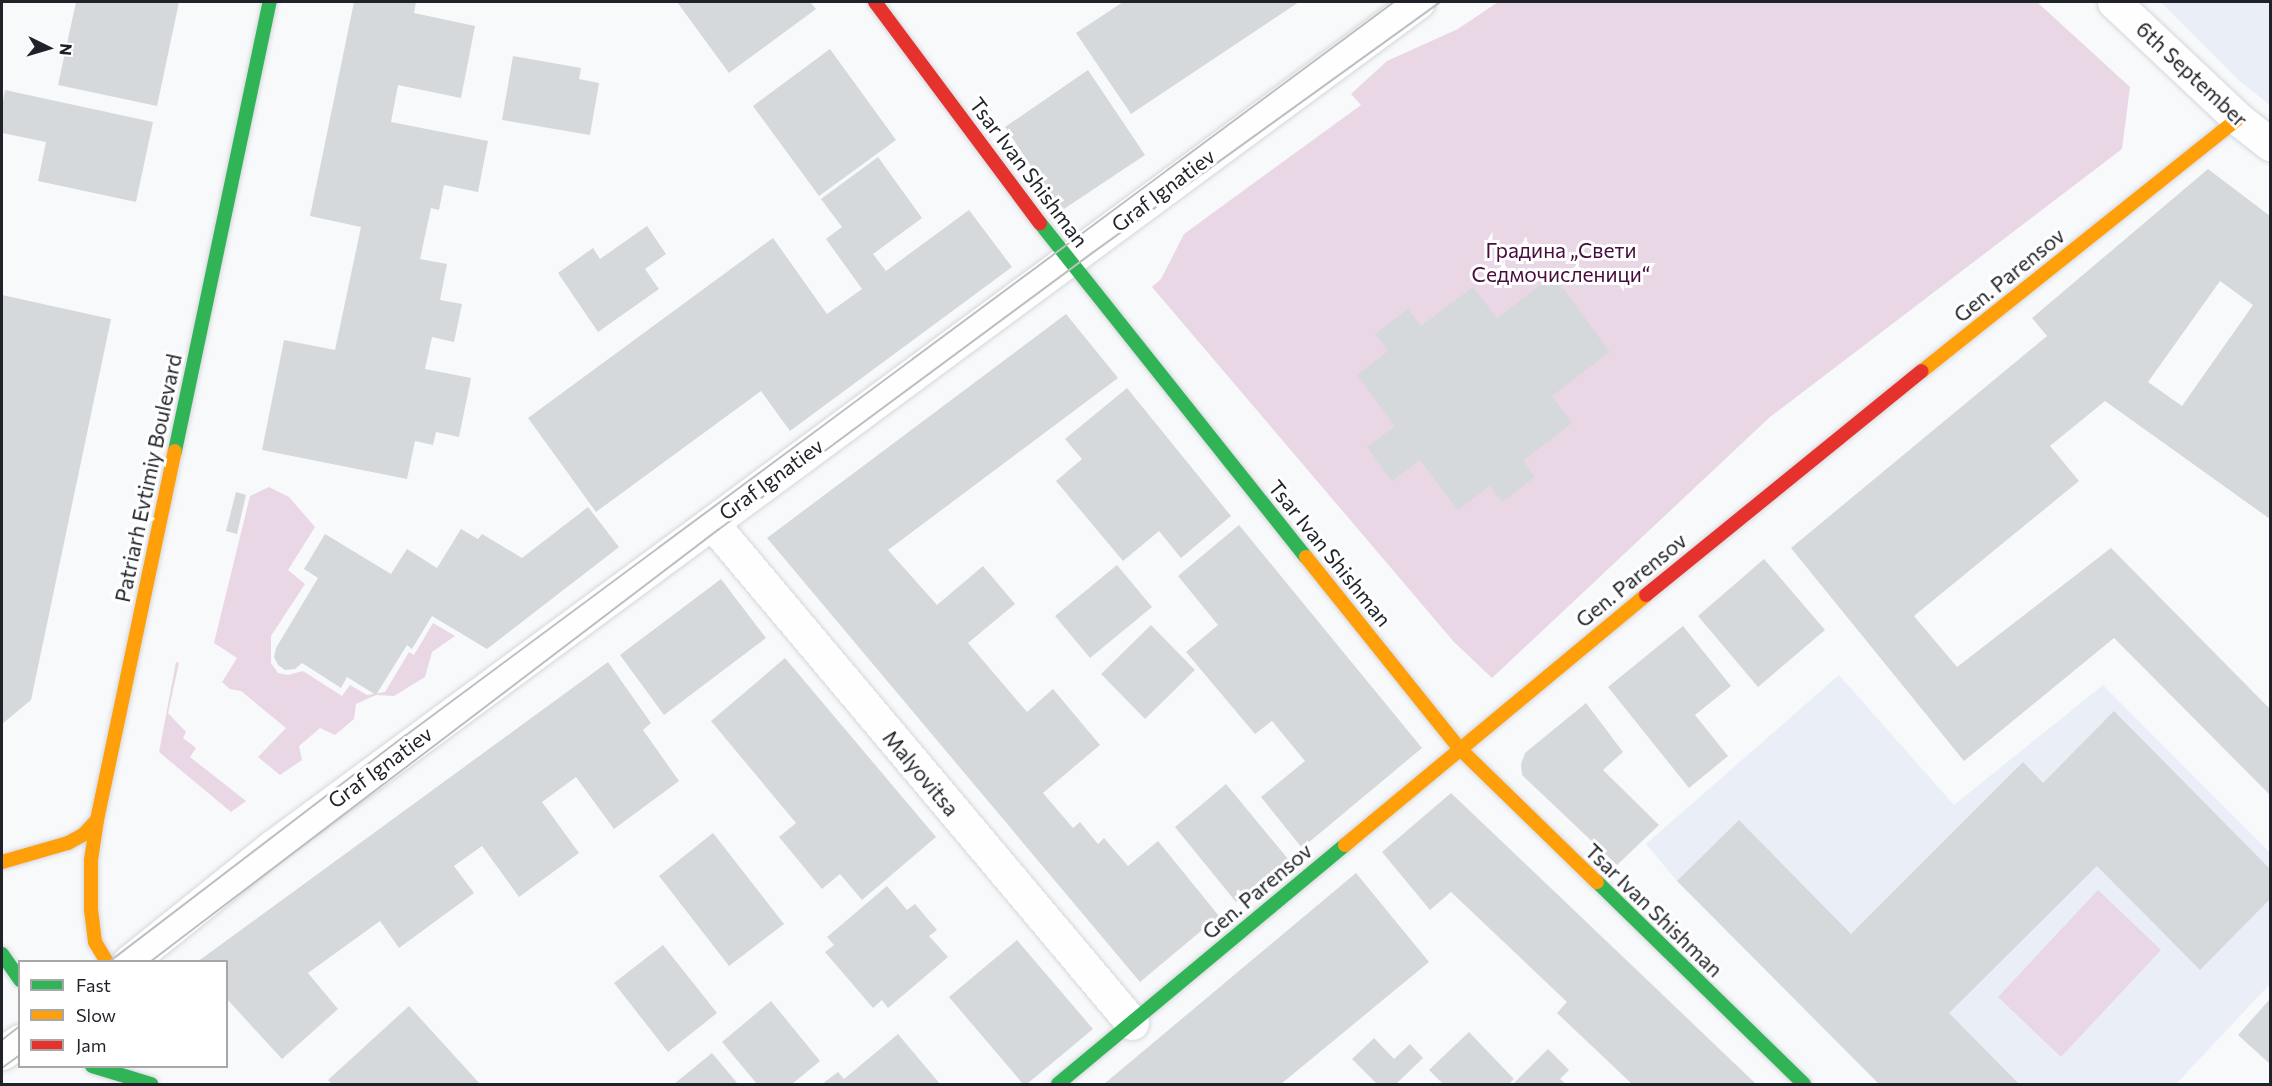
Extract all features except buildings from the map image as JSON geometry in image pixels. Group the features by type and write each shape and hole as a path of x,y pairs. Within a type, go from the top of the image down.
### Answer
{"street":[{"name":"Patriarh Evtimiy Boulevard","path":"106,960 94,942 92,910 91,860 97,820 270,2"},
{"name":"Tsar Ivan Shishman","path":"874,2 1068,260 1460,749 1804,1084"},
{"name":"Graf Ignatiev","path":"131,960 272,847 1418,2"},
{"name":"6th September","path":"2114,2 2238,119 2271,144"},
{"name":"Gen. Parensov","path":"1058,1084 1796,472 2238,119"},
{"name":"Malyovitsa","path":"712,523 741,561 1132,1023"},
{"path":"2,862 68,843 84,834 97,820"},
{"path":"2,954 18,977"},
{"path":"2,1053 18,1042"},
{"path":"99,1068 151,1084"}],"shaded area":[{"path":"2161,2 2270,2 2270,105 2242,83"},
{"path":"1839,675 1954,805 2103,685 2270,853 2270,984 2176,1084 1879,1084 1677,881 1646,844"}],"green space":[{"name":"Градина „Свети Седмочисленици“","path":"1498,2 2037,2 2130,87 2122,149 1770,417 1492,678 1454,642 1152,287 1161,279 1184,234 1361,105 1351,94 1387,61 1458,29"},
{"path":"269,487 289,497 315,527 288,570 305,584 271,636 271,663 278,673 288,675 303,671 342,696 350,685 367,695 385,692 409,652 414,655 433,623 455,636 432,652 425,677 394,696 376,695 356,704 354,719 335,735 320,728 299,746 302,760 280,775 258,757 286,728 241,691 230,689 222,682 237,658 214,643 250,496"},
{"path":"176,662 179,663 168,713 186,732 183,738 196,748 190,757 246,801 231,812 159,752"},
{"path":"2098,890 2161,950 2061,1057 1998,997"}],"tram line":[{"path":"112,960 405,736 1394,2"},
{"path":"153,960 718,530 1091,254 1441,2"},
{"path":"2,1040 18,1028"},
{"path":"2,1068 18,1056"}],"traffic: fast":[{"path":"175,451 270,2"},
{"path":"1040,223 1306,557"},
{"path":"1058,1084 1345,845"},
{"path":"1597,882 1804,1084"},
{"path":"2,954 18,977"},
{"path":"99,1068 151,1084"}],"traffic: slow":[{"path":"1922,371 2238,119"},
{"path":"106,960 95,942 91,910 91,860 97,820 175,451"},
{"path":"1306,557 1460,749 1597,882"},
{"path":"1345,845 1646,595"},
{"path":"2,862 68,843 84,834 97,820"}],"traffic: jam":[{"path":"875,2 1040,223"},
{"path":"1646,595 1922,371"}]}
